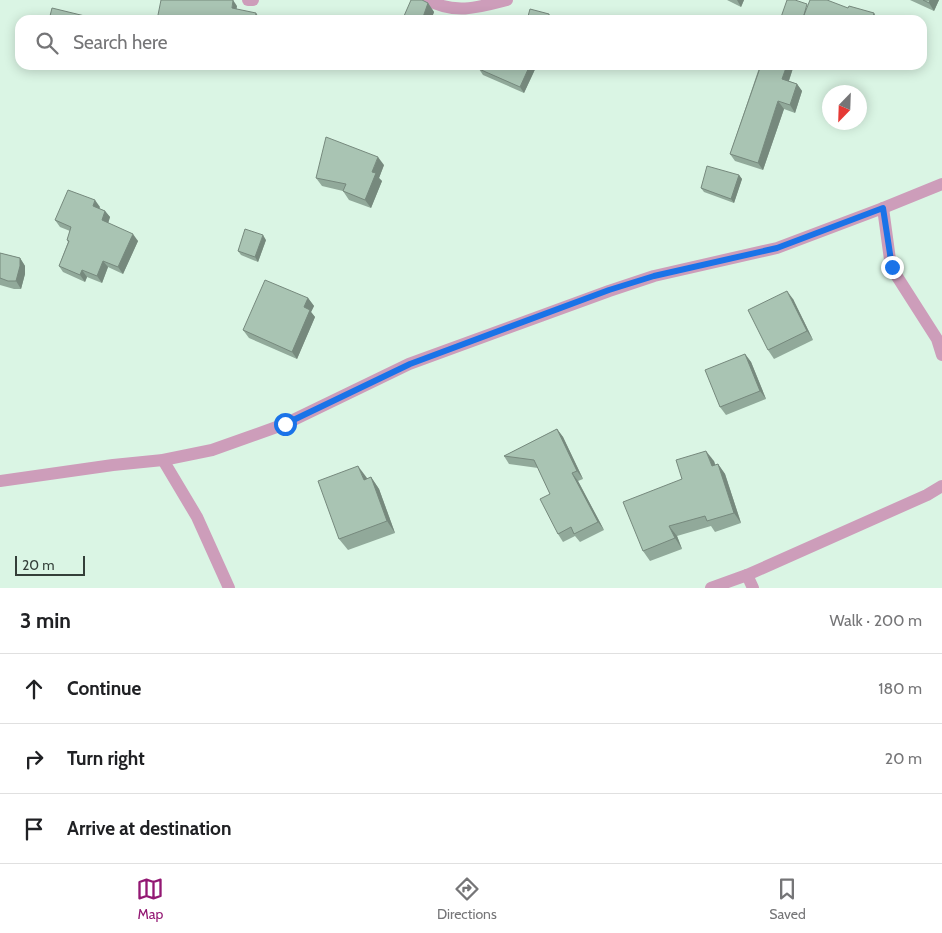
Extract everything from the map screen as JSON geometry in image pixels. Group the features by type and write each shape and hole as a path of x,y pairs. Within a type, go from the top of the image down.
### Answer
{"street":[{"path":"248,0 253,0"},
{"path":"428,0 456,9 472,9 507,0"},
{"path":"0,481 163,460 212,450 285,424 410,364 609,290 654,276 777,248 942,184"},
{"path":"883,208 892,267 937,339 942,355"},
{"path":"163,460 197,517 229,588"},
{"path":"711,588 747,575 927,495 942,486"},
{"path":"747,575 753,588"}],"building":[{"path":"161,0 233,0 232,8 256,13 256,15 158,15"},
{"path":"411,0 422,0 428,3 424,15 404,15"},
{"path":"787,0 795,0 807,4 804,15 782,15"},
{"path":"810,0 827,0 848,8 849,6 874,13 873,15 804,15"},
{"path":"52,8 81,15 50,15"},
{"path":"530,9 549,14 549,15 528,15"},
{"path":"481,70 528,70 520,87"},
{"path":"759,70 785,70 782,79 797,84 790,105 778,101 758,163 730,154"},
{"path":"326,137 378,157 372,172 376,173 365,200 343,191 346,184 316,178"},
{"path":"707,166 739,175 731,199 701,188"},
{"path":"68,190 95,200 93,206 105,211 102,220 133,234 118,267 103,261 97,276 82,270 80,275 59,266 69,241 67,240 71,227 55,220"},
{"path":"245,229 263,235 255,257 238,251"},
{"path":"0,253 20,258 16,281 0,278"},
{"path":"265,280 308,298 304,307 310,310 292,352 243,330"},
{"path":"787,291 807,331 768,350 748,310"},
{"path":"745,354 760,391 720,407 705,370"},
{"path":"557,429 577,471 572,473 598,522 574,534 571,527 558,534 540,499 550,494 534,460 504,456"},
{"path":"706,451 712,466 718,464 734,513 707,521 705,516 669,526 675,538 643,551 623,502 682,479 676,460"},
{"path":"358,466 364,480 371,477 387,521 339,539 318,481"}],"route":[{"path":"285,424 410,364 609,290 654,276 777,248 883,208 892,267"}]}
